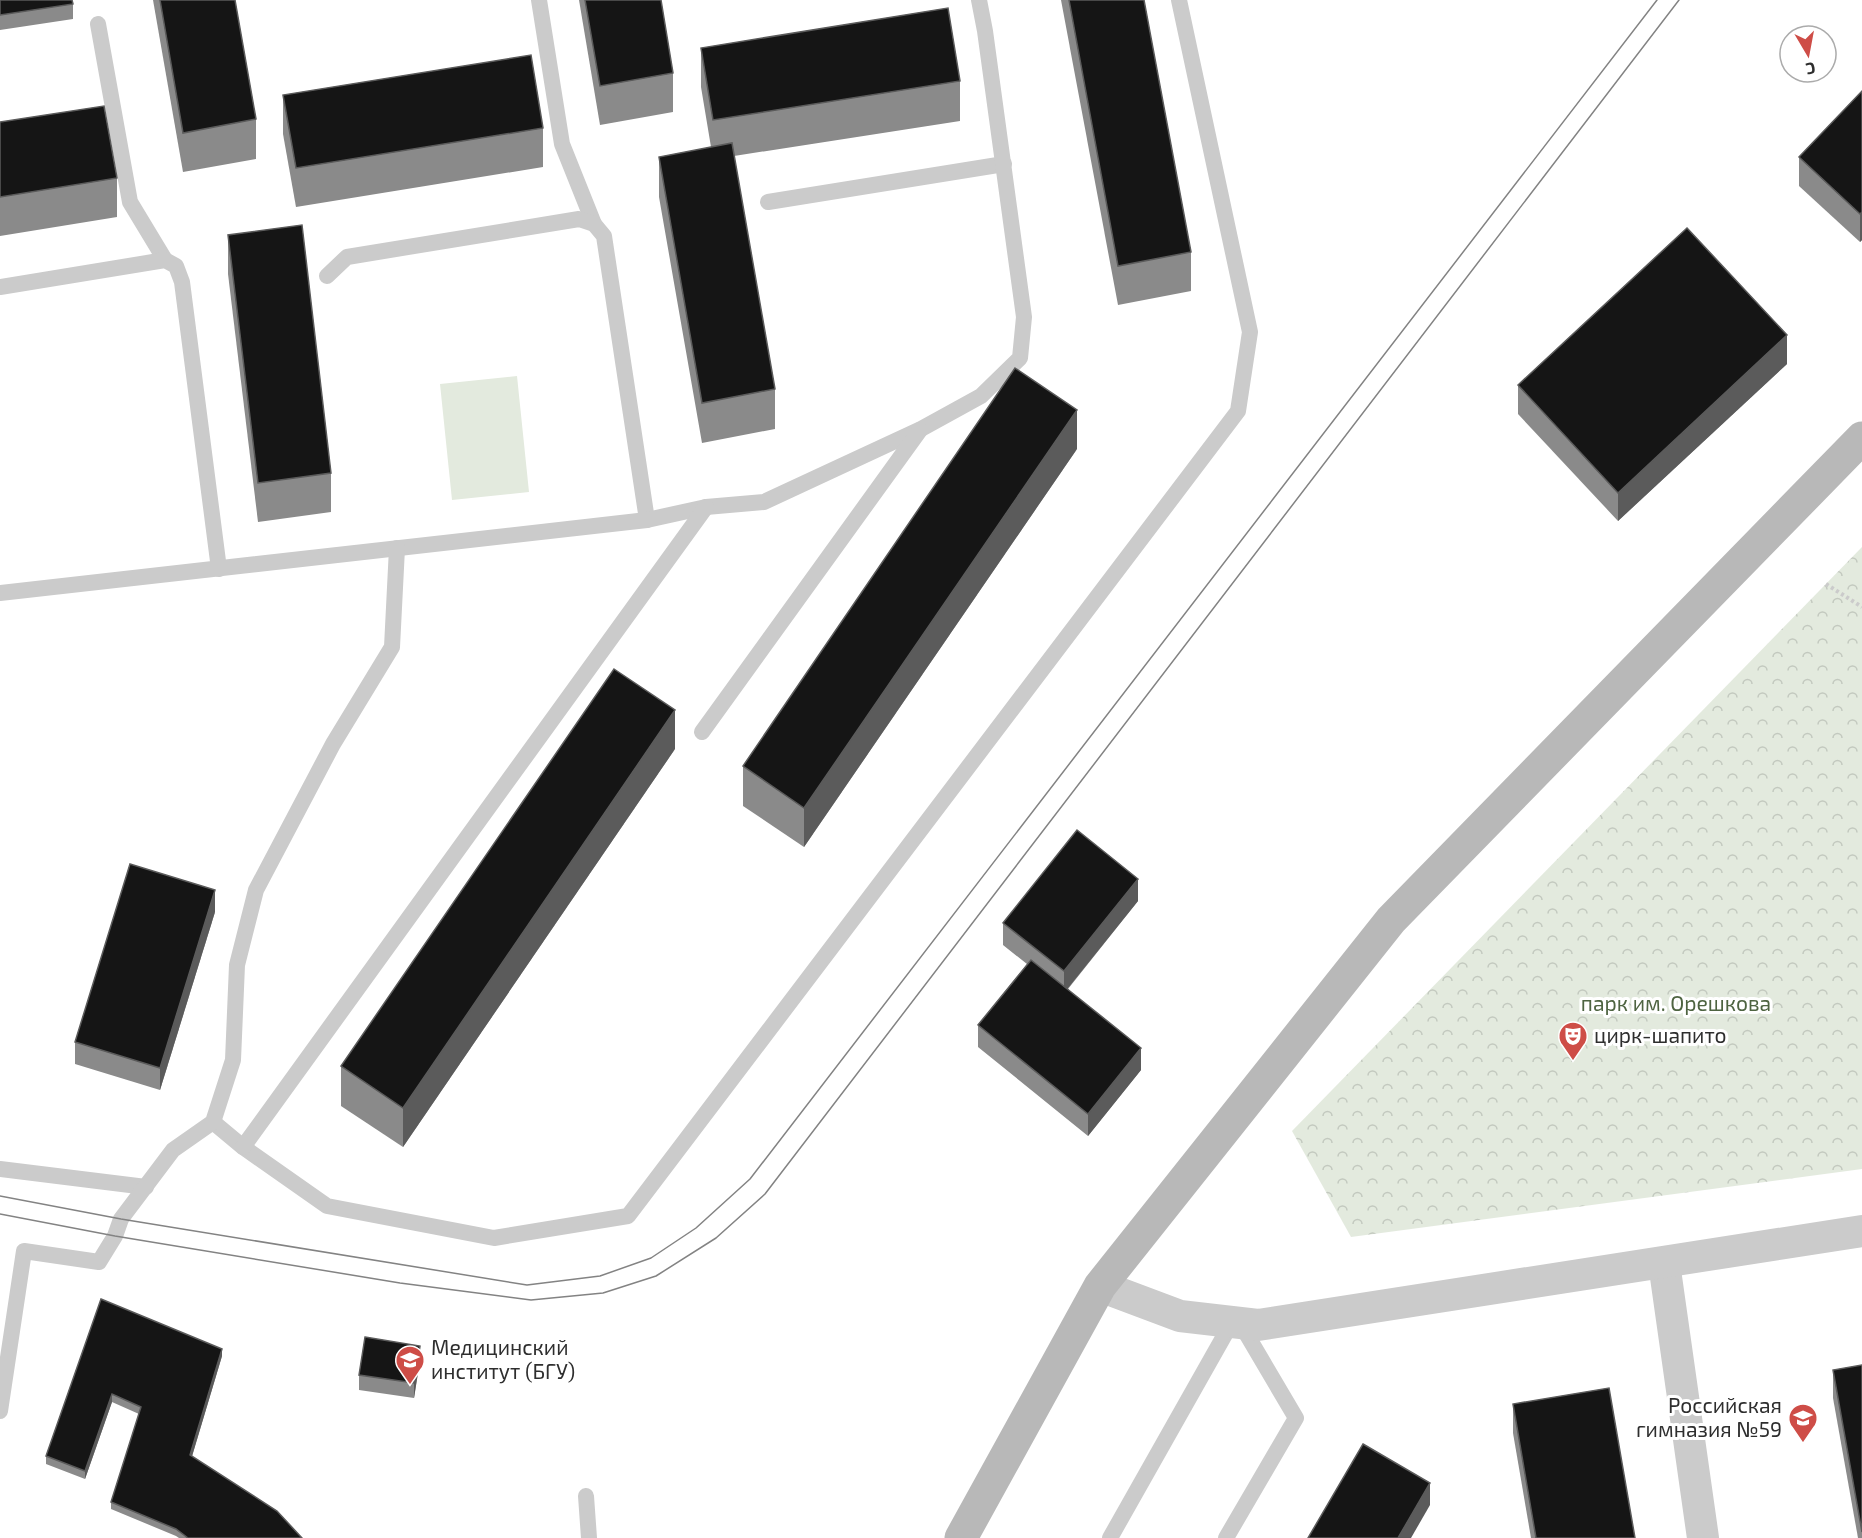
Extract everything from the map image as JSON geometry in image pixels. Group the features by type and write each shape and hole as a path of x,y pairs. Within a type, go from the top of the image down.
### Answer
{"street":[{"path":"961,1538 1100,1286 1391,920 1862,438"},
{"path":"1100,1286 1180,1316 1258,1325 1862,1231"},
{"path":"1664,1263 1703,1538"}],"lane":[{"path":"539,0 562,144 594,224 604,236 647,520"},
{"path":"0,593 647,520 706,507 764,502 921,429 981,396 1020,358 1024,317 979,0"},
{"path":"213,1122 243,1147 327,1206 494,1238 628,1216 1238,411 1250,332 1179,0"},
{"path":"98,24 130,202 165,260 176,266 182,282 219,569"},
{"path":"768,202 1004,164"},
{"path":"327,276 347,257 579,219 594,224"},
{"path":"0,287 165,260"},
{"path":"702,732 921,429"},
{"path":"243,1147 706,507"},
{"path":"0,1411 24,1251 99,1262 115,1236 121,1219 173,1150 213,1122 233,1060 237,965 256,890 333,744 392,647 397,548"},
{"path":"0,1168 146,1187"},
{"path":"1110,1538 1236,1322 1296,1418 1226,1538"},
{"path":"586,1496 589,1538"}],"path":[{"path":"1826,584 1860,606 1862,600"}],"green space":[{"path":"517,376 529,492 452,500 440,384"},
{"name":"парк им. Орешкова","path":"1862,547 1862,1169 1351,1237 1292,1131"}],"building":[{"path":"0,0 72,0 73,4 0,15"},
{"path":"160,0 235,0 256,119 183,133"},
{"path":"585,0 661,0 673,73 600,86"},
{"path":"1069,0 1144,0 1191,252 1118,266"},
{"path":"948,8 960,81 713,120 701,48"},
{"path":"531,55 543,128 296,168 283,95"},
{"path":"1862,91 1862,212 1860,214 1799,157"},
{"path":"104,106 117,178 0,197 0,122"},
{"path":"732,143 775,389 702,403 659,157"},
{"path":"302,225 331,473 258,483 228,235"},
{"path":"1687,228 1787,335 1618,493 1518,385"},
{"path":"1015,368 1077,410 804,808 743,766"},
{"path":"614,669 675,710 403,1108 341,1066"},
{"path":"1077,830 1138,879 1064,971 1003,923"},
{"path":"130,864 215,890 160,1068 75,1042"},
{"path":"1031,960 1141,1048 1088,1114 978,1025"},
{"path":"101,1299 222,1349 190,1455 277,1511 302,1538 188,1538 176,1529 111,1502 141,1407 112,1394 85,1471 46,1456"},
{"path":"365,1337 420,1346 414,1383 359,1375"},
{"path":"1862,1365 1862,1532 1833,1370"},
{"path":"1609,1388 1635,1538 1536,1538 1513,1404"},
{"path":"1363,1444 1430,1483 1398,1538 1308,1538"}],"tram line":[{"path":"0,1196 121,1219 527,1285 600,1276 651,1258 696,1228 750,1179 1657,0"},
{"path":"0,1214 115,1236 400,1283 531,1300 603,1293 656,1276 716,1238 765,1194 1679,0"}],"place":[{"name":"цирк-шапито","path":"1573,1062"},
{"name":"Медицинский институт (БГУ)","path":"410,1386"},
{"name":"Российская гимназия №59","path":"1803,1444"}]}
